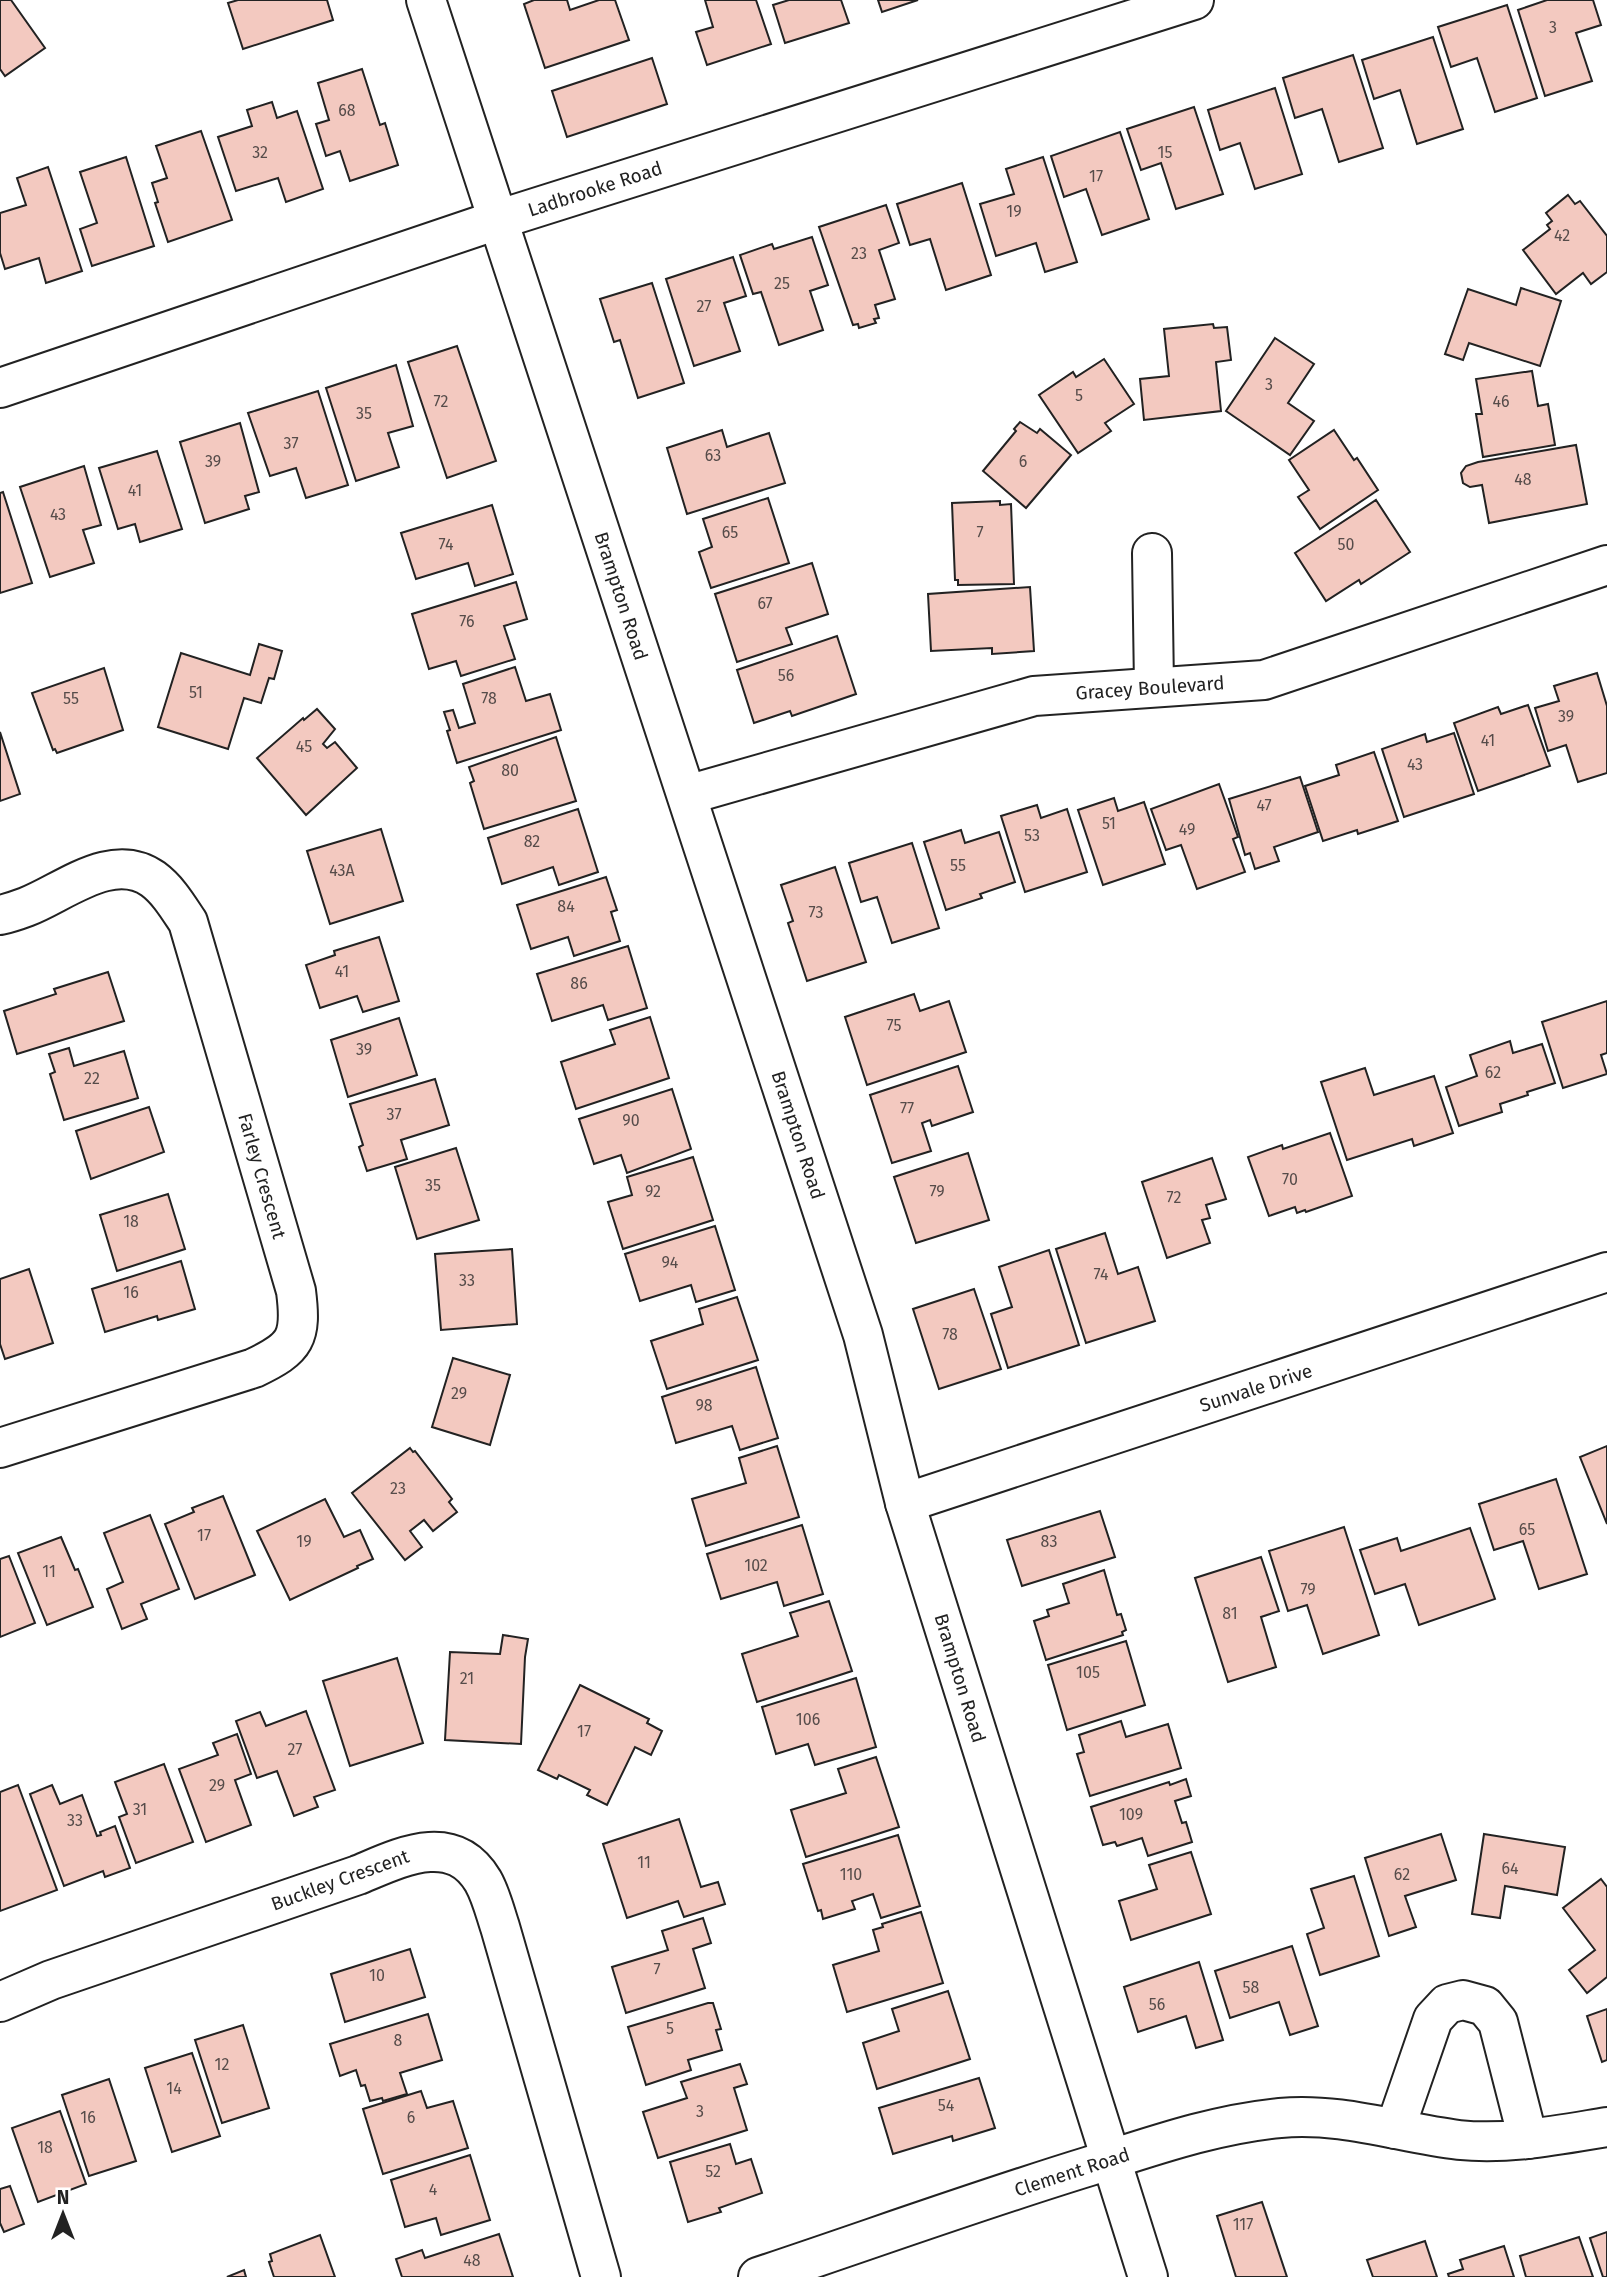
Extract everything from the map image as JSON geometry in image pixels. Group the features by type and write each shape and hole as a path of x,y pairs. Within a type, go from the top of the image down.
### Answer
{"street":[{"name":"Brampton Road","path":"426,0 863,1335 905,1503 1148,2277"},
{"name":"Ladbrooke Road","path":"0,388 497,220 1194,0"},
{"path":"1152,553 1154,686"},
{"name":"Gracey Boulevard","path":"687,795 1034,696 1264,680 1607,565"},
{"name":"Farley Crescent","path":"0,915 28,907 90,875 109,871 131,870 152,878 171,897 188,922 296,1291 299,1316 293,1341 282,1354 254,1368 0,1448"},
{"name":"Sunvale Drive","path":"905,1503 1607,1272"},
{"name":"Buckley Crescent","path":"0,2002 51,1980 358,1875 404,1856 423,1851 453,1856 469,1866 483,1880 500,1927 601,2277"},
{"path":"1395,2129 1433,2019 1447,2004 1464,2000 1485,2006 1498,2022 1528,2139"},
{"name":"Clement Road","path":"758,2277 1227,2124 1283,2117 1339,2119 1484,2142 1528,2139 1607,2127"}],"building":[{"path":"0,0 11,0 45,48 5,76 0,69"},
{"path":"238,0 327,0 333,20 243,49 228,3"},
{"path":"534,0 567,0 570,10 599,0 615,0 629,40 545,68 524,4"},
{"path":"705,0 756,0 771,44 707,65 696,32 713,27"},
{"path":"789,0 841,0 849,23 785,43 773,5"},
{"path":"878,0 918,0 882,12"},
{"path":"1547,0 1593,0 1601,25 1576,33 1592,81 1545,96 1518,10"},
{"path":"1507,5 1537,98 1495,112 1477,58 1451,67 1438,27"},
{"path":"1433,37 1463,129 1417,144 1400,90 1374,99 1362,60"},
{"path":"1353,55 1383,148 1339,162 1322,109 1295,118 1283,78"},
{"path":"652,58 667,104 567,137 552,91"},
{"path":"362,69 380,125 385,123 398,165 350,181 340,151 326,156 316,124 329,120 318,83"},
{"path":"1275,88 1302,174 1255,189 1240,143 1220,150 1208,110"},
{"path":"272,102 277,118 297,111 323,189 286,202 278,178 236,191 218,137 252,126 247,110"},
{"path":"1194,107 1223,194 1176,209 1161,163 1141,170 1127,129"},
{"path":"201,131 232,220 168,242 155,203 158,202 152,183 167,178 156,146"},
{"path":"1120,132 1149,219 1102,235 1086,189 1064,197 1051,156"},
{"path":"126,157 154,246 92,266 80,229 97,223 80,172"},
{"path":"1043,157 1077,262 1045,272 1036,243 996,256 980,204 1014,194 1006,169"},
{"path":"48,167 82,271 46,283 39,258 5,269 0,253 0,213 26,205 17,178"},
{"path":"962,183 991,275 946,290 930,239 910,245 897,204"},
{"path":"1568,195 1575,204 1580,201 1607,236 1607,272 1591,284 1583,273 1556,294 1523,250 1550,229 1547,225 1552,221 1546,213"},
{"path":"886,205 899,243 879,250 895,299 875,305 879,318 874,319 876,323 859,328 858,324 853,325 819,227"},
{"path":"812,237 828,285 810,291 823,330 779,345 761,292 753,294 740,255 772,244 774,249"},
{"path":"733,257 746,296 724,303 740,351 694,366 666,279"},
{"path":"652,283 684,383 638,398 620,340 614,342 600,299"},
{"path":"1521,288 1561,301 1540,366 1469,343 1463,360 1445,354 1468,289 1516,305"},
{"path":"1213,324 1214,328 1227,327 1231,360 1216,362 1221,411 1144,420 1140,379 1169,376 1164,329"},
{"path":"1275,338 1314,364 1288,403 1314,421 1290,455 1226,411"},
{"path":"457,346 496,461 447,478 408,362"},
{"path":"1104,359 1134,404 1105,423 1111,431 1078,453 1039,395 1073,372 1076,377"},
{"path":"396,365 413,426 388,433 399,467 356,481 326,388"},
{"path":"1532,371 1538,406 1548,404 1555,445 1483,457 1476,414 1482,414 1476,379"},
{"path":"318,391 348,485 306,498 296,468 270,476 248,413"},
{"path":"1020,422 1037,433 1040,429 1071,455 1026,508 983,471 1016,431 1014,429"},
{"path":"240,423 259,492 245,496 249,509 205,523 180,442"},
{"path":"722,430 727,447 769,433 785,483 687,514 667,448"},
{"path":"1334,430 1378,490 1320,529 1298,497 1309,490 1289,460"},
{"path":"1576,445 1587,504 1489,523 1482,485 1470,487 1463,483 1461,473 1466,466"},
{"path":"157,451 182,529 140,542 135,524 118,529 99,468"},
{"path":"84,466 101,525 83,530 94,563 50,577 20,487"},
{"path":"3,492 32,583 0,593 0,493"},
{"path":"768,498 789,563 711,588 699,552 712,547 703,519"},
{"path":"1376,500 1410,552 1361,584 1359,580 1326,601 1295,553"},
{"path":"1000,501 1000,505 1011,504 1014,584 958,585 958,580 955,580 952,503"},
{"path":"492,505 513,574 475,586 468,563 416,579 401,533"},
{"path":"812,563 828,614 786,628 792,644 737,662 715,594"},
{"path":"516,582 527,619 504,626 515,659 461,676 456,661 429,669 412,614"},
{"path":"1030,587 1034,651 992,654 992,648 931,651 928,594"},
{"path":"837,636 856,694 792,716 790,711 754,723 737,670"},
{"path":"259,644 282,651 274,679 269,678 261,703 244,698 228,749 158,727 181,653 250,675"},
{"path":"515,667 526,701 550,694 561,730 457,763 444,712 453,710 459,728 475,723 463,684"},
{"path":"104,668 123,730 57,753 53,750 32,693"},
{"path":"1597,673 1607,706 1607,773 1578,782 1566,745 1548,751 1535,708 1559,701 1554,686"},
{"path":"1528,705 1550,766 1478,791 1454,723 1498,707 1501,714"},
{"path":"317,709 335,729 323,744 327,748 335,742 357,768 306,815 257,758"},
{"path":"0,732 20,794 0,801"},
{"path":"1454,733 1474,794 1404,817 1382,749 1425,734 1427,742"},
{"path":"556,737 576,801 484,829 470,783 474,781 469,767"},
{"path":"1374,752 1398,821 1358,834 1357,830 1323,841 1305,786 1339,775 1336,765"},
{"path":"1300,777 1318,832 1274,847 1279,861 1255,869 1250,853 1245,855 1229,799"},
{"path":"1219,784 1238,837 1233,839 1245,872 1197,889 1181,845 1166,850 1151,809"},
{"path":"1114,798 1118,811 1144,802 1165,864 1103,885 1078,810"},
{"path":"1037,805 1041,818 1067,809 1087,872 1025,892 1001,816"},
{"path":"578,809 598,872 559,885 553,867 502,884 488,838"},
{"path":"381,829 403,901 330,924 307,851"},
{"path":"961,830 965,843 999,832 1015,882 980,894 982,898 946,910 924,842"},
{"path":"912,843 939,928 892,943 877,897 861,902 849,863"},
{"path":"835,867 866,962 807,981 788,923 793,921 781,885"},
{"path":"606,877 617,910 611,912 620,941 574,956 568,937 531,949 517,905"},
{"path":"379,937 399,1001 363,1012 357,996 320,1008 306,965 335,955 334,951"},
{"path":"628,946 647,1008 608,1020 603,1005 552,1021 537,974"},
{"path":"108,972 124,1021 17,1054 4,1011 56,994 54,989"},
{"path":"914,994 920,1011 949,1001 966,1052 867,1085 845,1017"},
{"path":"1607,1001 1607,1053 1601,1055 1607,1074 1563,1088 1542,1022"},
{"path":"650,1017 669,1078 576,1109 561,1062 615,1044 610,1030"},
{"path":"399,1018 417,1075 348,1097 331,1040"},
{"path":"1510,1041 1513,1053 1542,1044 1555,1083 1500,1104 1502,1112 1459,1126 1446,1087 1477,1076 1470,1055"},
{"path":"69,1048 74,1066 124,1051 138,1098 64,1120 50,1074 55,1072 49,1054"},
{"path":"958,1066 973,1112 932,1126 930,1120 922,1123 931,1151 892,1163 870,1095"},
{"path":"1365,1068 1374,1095 1434,1076 1453,1133 1414,1146 1412,1139 1347,1160 1321,1082"},
{"path":"435,1079 449,1125 401,1140 407,1159 367,1171 359,1147 363,1145 350,1104"},
{"path":"672,1089 691,1149 627,1173 621,1155 594,1164 579,1119"},
{"path":"149,1107 164,1152 91,1179 76,1131"},
{"path":"1330,1133 1352,1196 1306,1212 1297,1213 1295,1207 1269,1216 1248,1157 1282,1145 1283,1149"},
{"path":"456,1148 479,1220 417,1239 395,1167"},
{"path":"968,1153 989,1220 916,1243 894,1177"},
{"path":"693,1157 713,1220 623,1249 608,1202 632,1195 627,1177"},
{"path":"1212,1158 1226,1199 1206,1205 1210,1218 1202,1220 1210,1243 1167,1258 1142,1182"},
{"path":"168,1194 185,1249 117,1271 100,1215"},
{"path":"715,1226 735,1290 696,1302 691,1285 640,1301 625,1254"},
{"path":"1105,1233 1118,1274 1138,1267 1155,1321 1086,1343 1056,1249"},
{"path":"512,1249 517,1324 441,1330 435,1254"},
{"path":"1049,1250 1079,1345 1008,1368 991,1314 1012,1307 999,1267"},
{"path":"181,1261 195,1309 158,1320 157,1316 105,1332 92,1289"},
{"path":"29,1269 53,1343 5,1359 0,1344 0,1279"},
{"path":"974,1289 1001,1369 939,1389 913,1309"},
{"path":"737,1297 758,1360 667,1389 651,1341 703,1324 699,1309"},
{"path":"453,1358 510,1375 490,1445 432,1427"},
{"path":"756,1367 778,1438 740,1450 732,1426 676,1443 662,1397"},
{"path":"777,1446 799,1517 706,1546 692,1499 746,1483 739,1458"},
{"path":"1607,1446 1607,1524 1580,1457"},
{"path":"410,1448 452,1499 449,1502 457,1512 433,1531 424,1520 410,1531 422,1547 405,1560 352,1493"},
{"path":"1556,1479 1587,1574 1539,1589 1523,1541 1494,1550 1479,1504"},
{"path":"223,1496 255,1575 195,1599 165,1524 194,1512 192,1508"},
{"path":"325,1499 344,1537 360,1530 373,1559 290,1600 257,1531"},
{"path":"1100,1511 1115,1557 1022,1586 1007,1540"},
{"path":"150,1515 179,1589 141,1604 147,1619 122,1629 107,1589 123,1582 104,1533"},
{"path":"802,1525 823,1594 784,1606 777,1582 721,1599 707,1554"},
{"path":"1344,1527 1379,1635 1323,1654 1307,1605 1288,1611 1269,1551"},
{"path":"1470,1528 1495,1599 1419,1625 1405,1584 1375,1594 1360,1550 1397,1538 1401,1551"},
{"path":"61,1537 75,1570 78,1569 93,1607 47,1625 18,1553"},
{"path":"9,1556 35,1623 0,1637 0,1559"},
{"path":"1261,1557 1279,1611 1261,1617 1276,1667 1228,1682 1195,1578"},
{"path":"1104,1570 1117,1615 1121,1614 1126,1630 1122,1632 1123,1635 1046,1660 1034,1621 1049,1616 1047,1610 1069,1603 1063,1584"},
{"path":"829,1601 852,1671 757,1702 742,1654 798,1636 790,1613"},
{"path":"503,1635 528,1639 521,1744 445,1740 450,1652 500,1654"},
{"path":"1126,1641 1145,1705 1067,1730 1048,1665"},
{"path":"397,1658 423,1743 350,1766 323,1681"},
{"path":"856,1678 876,1747 815,1765 808,1744 776,1754 762,1707"},
{"path":"580,1685 649,1719 647,1723 662,1731 651,1755 635,1747 607,1805 587,1795 590,1790 559,1775 557,1779 538,1770"},
{"path":"306,1711 335,1790 314,1797 318,1807 294,1816 277,1771 257,1778 236,1721 260,1712 266,1726"},
{"path":"1121,1721 1126,1737 1168,1724 1181,1768 1090,1796 1077,1754 1084,1752 1079,1735"},
{"path":"237,1734 251,1774 235,1780 251,1825 206,1842 179,1769 218,1755 213,1743"},
{"path":"876,1757 899,1827 806,1857 791,1810 846,1793 838,1769"},
{"path":"164,1764 193,1842 136,1863 119,1817 127,1814 115,1782"},
{"path":"1186,1779 1191,1796 1175,1801 1182,1823 1186,1822 1192,1842 1148,1856 1142,1838 1117,1846 1115,1842 1103,1845 1091,1807"},
{"path":"18,1785 57,1890 0,1911 0,1792"},
{"path":"52,1785 60,1804 82,1795 97,1836 115,1826 130,1868 105,1877 103,1871 64,1886 30,1794"},
{"path":"679,1819 701,1887 718,1882 725,1904 684,1917 678,1901 627,1918 603,1844"},
{"path":"1441,1834 1456,1880 1405,1896 1416,1927 1389,1936 1365,1858"},
{"path":"1484,1834 1565,1847 1557,1895 1505,1886 1500,1918 1472,1914"},
{"path":"898,1835 920,1906 881,1918 873,1894 852,1901 855,1909 823,1919 803,1864"},
{"path":"1191,1852 1211,1914 1131,1940 1119,1901 1157,1889 1149,1865"},
{"path":"1354,1876 1379,1956 1320,1975 1307,1934 1324,1928 1311,1889"},
{"path":"1601,1879 1607,1887 1607,1977 1587,1993 1569,1970 1595,1950 1563,1908"},
{"path":"921,1912 943,1983 847,2012 833,1965 879,1951 873,1930 883,1927 882,1924"},
{"path":"703,1918 711,1943 693,1949 705,1988 626,2013 612,1967 668,1950 662,1931"},
{"path":"1292,1946 1318,2026 1290,2035 1279,2002 1230,2018 1215,1971"},
{"path":"410,1949 425,1997 345,2022 331,1974"},
{"path":"1199,1962 1223,2040 1196,2048 1186,2016 1138,2032 1124,1987"},
{"path":"948,1991 970,2059 877,2089 863,2043 899,2031 892,2009"},
{"path":"713,2003 721,2029 716,2030 722,2050 688,2060 691,2070 646,2085 628,2027"},
{"path":"1607,2009 1607,2060 1602,2062 1587,2016"},
{"path":"428,2014 442,2060 400,2073 407,2094 383,2101 382,2098 370,2101 356,2070 340,2076 330,2044"},
{"path":"243,2025 269,2108 222,2123 195,2040"},
{"path":"192,2053 220,2136 172,2152 145,2068"},
{"path":"740,2064 747,2084 734,2088 747,2130 658,2158 643,2112 687,2098 681,2082"},
{"path":"979,2078 995,2128 953,2141 952,2136 893,2154 879,2108"},
{"path":"109,2079 136,2161 89,2176 62,2095"},
{"path":"421,2091 427,2108 453,2101 468,2148 383,2174 363,2109"},
{"path":"60,2111 86,2184 38,2202 12,2128"},
{"path":"730,2144 736,2164 751,2159 762,2193 719,2208 721,2212 688,2222 670,2162"},
{"path":"470,2155 490,2220 441,2235 436,2218 405,2227 391,2180"},
{"path":"10,2186 24,2224 4,2232 0,2223 0,2189"},
{"path":"1262,2202 1287,2277 1236,2277 1217,2216"},
{"path":"1607,2232 1607,2277 1603,2277 1590,2238"},
{"path":"499,2234 513,2277 402,2277 396,2259 422,2250 425,2258"},
{"path":"320,2235 335,2277 274,2277 269,2262 272,2261 270,2254"},
{"path":"1579,2237 1593,2277 1526,2277 1520,2256"},
{"path":"1425,2241 1437,2277 1373,2277 1367,2260"},
{"path":"1504,2246 1514,2277 1449,2277 1448,2274 1463,2269 1460,2260"},
{"path":"244,2270 246,2277 227,2277"}]}
